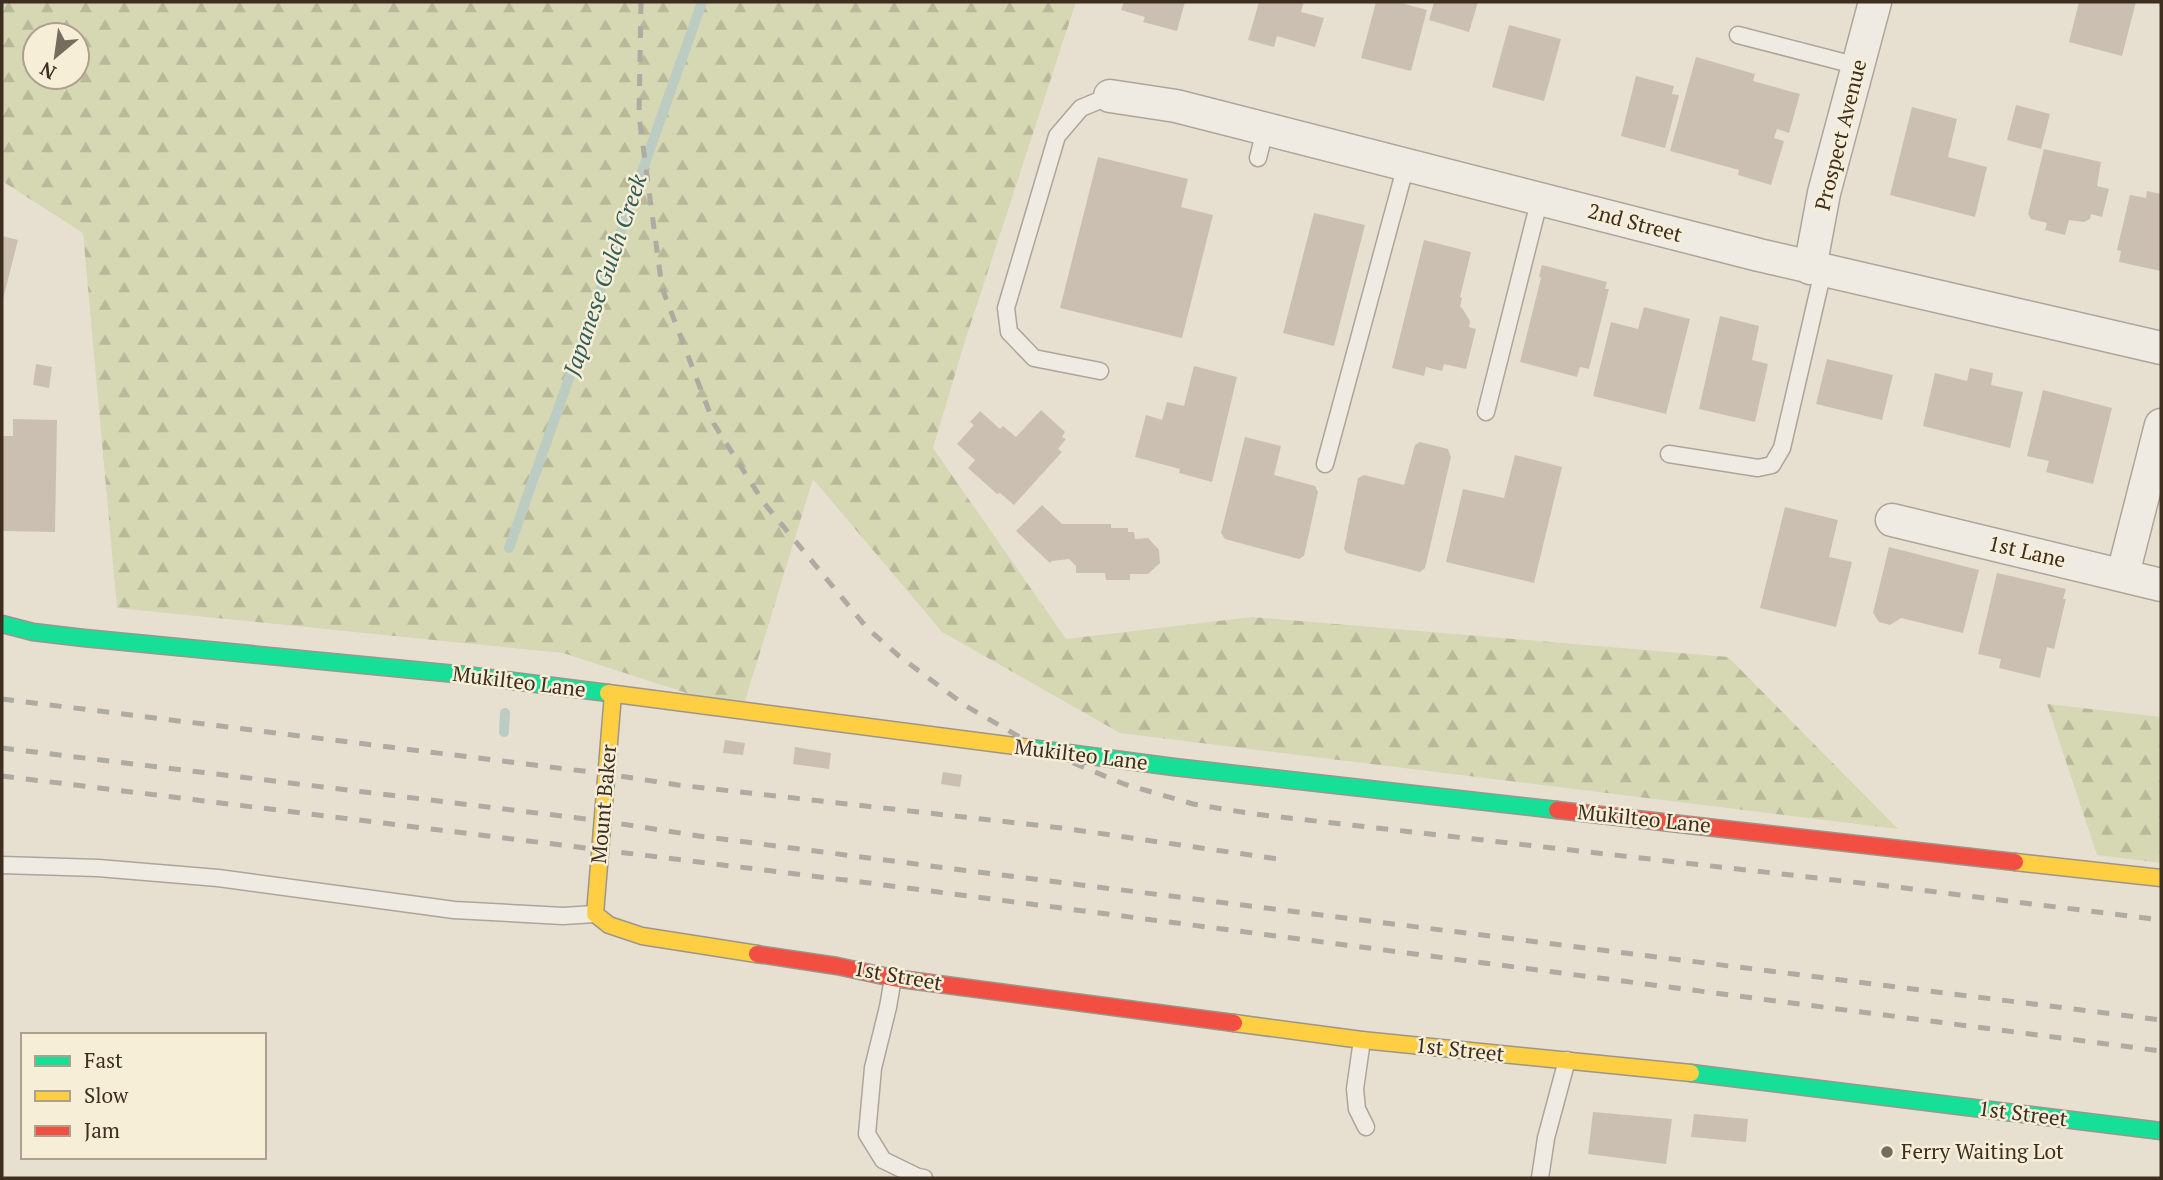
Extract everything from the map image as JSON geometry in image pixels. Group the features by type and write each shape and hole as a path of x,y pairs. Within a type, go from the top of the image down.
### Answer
{"street":[{"name":"Prospect Avenue","path":"1816,269 1824,193 1875,2"},
{"name":"2nd Street","path":"1110,96 1176,106 1261,144 1406,165 1816,269 2161,348"},
{"path":"2123,575 2161,425"},
{"name":"1st Lane","path":"1892,520 2161,585"},
{"name":"Mukilteo Lane","path":"2,624 33,632 84,638 466,675 1174,767 2161,878"},
{"name":"Mount Baker","path":"595,914 613,694"},
{"name":"1st Street","path":"595,914 609,925 642,936 760,953 892,978 1362,1040 1644,1067 2161,1131"}],"lane":[{"path":"1738,35 1858,65"},
{"path":"1100,371 1034,358 1009,332 1006,308 1057,136 1081,108 1110,96"},
{"path":"1325,464 1406,165"},
{"path":"1486,412 1540,198"},
{"path":"1669,454 1758,468 1772,465 1782,448 1816,269"},
{"path":"2,865 97,868 218,878 454,910 563,916 595,914"},
{"path":"892,978 873,1068 867,1134 883,1160 924,1178"},
{"path":"1362,1040 1355,1089 1357,1108 1366,1127"},
{"path":"1540,1178 1546,1138 1567,1060"}],"green space":[{"path":"2,2 1076,2 965,341 933,448 1066,639 1252,617 1728,657 1898,829 1120,733 942,632 813,479 742,711 563,653 117,608 83,233 2,181"},
{"path":"2047,704 2161,717 2161,863 2097,855"}],"building":[{"path":"1124,2 1185,2 1177,31 1143,22 1145,17 1121,10"},
{"path":"1259,2 1304,2 1301,12 1324,18 1315,47 1277,36 1274,47 1248,40"},
{"path":"1376,2 1398,2 1427,10 1411,71 1361,58"},
{"path":"1434,2 1478,2 1469,32 1429,20"},
{"path":"2079,2 2136,2 2122,56 2069,42"},
{"path":"1509,25 1561,39 1544,101 1492,87"},
{"path":"1696,57 1755,74 1753,81 1800,94 1789,133 1777,129 1774,138 1784,141 1771,185 1738,175 1739,170 1670,151"},
{"path":"1636,76 1674,86 1672,94 1679,95 1665,148 1621,136"},
{"path":"2016,105 2050,114 2041,149 2007,140"},
{"path":"1912,107 1957,119 1948,157 1987,167 1975,217 1890,195"},
{"path":"2044,149 2101,162 2097,186 2109,189 2102,217 2091,214 2090,219 2084,222 2069,220 2065,235 2045,230 2047,223 2031,219 2028,214"},
{"path":"1098,157 1188,179 1181,207 1213,215 1182,338 1060,308"},
{"path":"2147,191 2161,194 2161,271 2119,262 2121,251 2117,250 2130,195 2146,198"},
{"path":"1314,213 1365,225 1334,346 1283,333"},
{"path":"2,236 18,240 3,299 2,299"},
{"path":"1424,240 1471,252 1460,307 1470,321 1469,327 1476,329 1466,369 1444,364 1442,371 1426,367 1424,376 1392,368"},
{"path":"1542,265 1607,282 1605,289 1609,289 1589,369 1580,367 1577,377 1520,362"},
{"path":"1644,307 1690,319 1666,414 1593,396 1611,322 1638,329"},
{"path":"1720,316 1759,326 1752,360 1768,364 1755,422 1699,409"},
{"path":"1827,359 1893,375 1882,420 1816,404"},
{"path":"36,364 52,367 49,388 33,385"},
{"path":"1194,366 1237,377 1212,482 1179,473 1180,469 1135,457 1146,415 1162,420 1167,402 1184,406"},
{"path":"1970,368 1993,373 1991,385 2023,392 2010,448 1923,426 1935,373 1967,381"},
{"path":"2043,390 2112,408 2093,484 2046,472 2049,461 2027,456"},
{"path":"1041,410 1065,432 1062,437 1066,439 1058,449 1062,452 1014,505 968,468 975,460 957,444 974,425 970,422 980,411 1000,429 1003,426 1016,437"},
{"path":"13,419 57,420 55,532 2,531 2,436 13,436"},
{"path":"1245,437 1281,446 1274,475 1315,486 1318,492 1304,556 1299,559 1225,539 1221,533"},
{"path":"1420,442 1448,449 1451,457 1425,568 1420,572 1347,553 1344,549 1358,478 1364,475 1404,485 1415,445"},
{"path":"1515,455 1562,467 1534,583 1446,562 1463,489 1504,498"},
{"path":"1042,505 1062,524 1111,524 1111,528 1128,528 1128,532 1134,532 1135,539 1148,538 1159,550 1160,563 1148,574 1130,574 1130,580 1106,580 1105,573 1076,573 1076,566 1069,559 1050,563 1016,531"},
{"path":"1785,507 1838,520 1829,557 1852,562 1836,627 1760,608"},
{"path":"1889,547 1979,570 1963,633 1901,618 1890,625 1879,622 1873,613"},
{"path":"1997,573 2066,589 2054,649 2047,647 2040,678 1999,668 2001,659 1978,654"},
{"path":"725,740 745,743 743,755 723,753"},
{"path":"795,747 831,753 829,769 793,764"},
{"path":"943,772 962,775 960,787 941,784"},
{"path":"1593,1112 1672,1119 1666,1164 1588,1154"},
{"path":"1694,1114 1748,1119 1746,1142 1691,1137"}],"waterway":[{"name":"Japanese Gulch Creek","path":"509,548 702,2"},
{"name":"Japanese Gulch Creek","path":"504,732 505,713"}],"railway":[{"path":"641,2 639,116 662,288 714,424 764,503 867,628 899,656 966,706 1042,750 1124,784 1193,804 1254,814 2161,920"},
{"path":"2,699 678,785 1062,828 1285,860"},
{"path":"2,748 603,821 962,870 2161,1020"},
{"path":"2,776 861,882 2161,1051"}],"traffic: fast":[{"path":"2,624 33,632 84,638 466,675 608,693"},
{"path":"1030,748 1557,810"},
{"path":"1691,1073 2161,1131"}],"traffic: slow":[{"path":"608,693 1030,748"},
{"path":"613,694 595,914 609,925 642,936 757,954"},
{"path":"2015,862 2161,878"},
{"path":"1234,1023 1362,1040 1691,1073"}],"traffic: jam":[{"path":"1557,810 2015,862"},
{"path":"757,954 893,978 1234,1023"}],"place":[{"name":"Ferry Waiting Lot","path":"1887,1152"}]}
